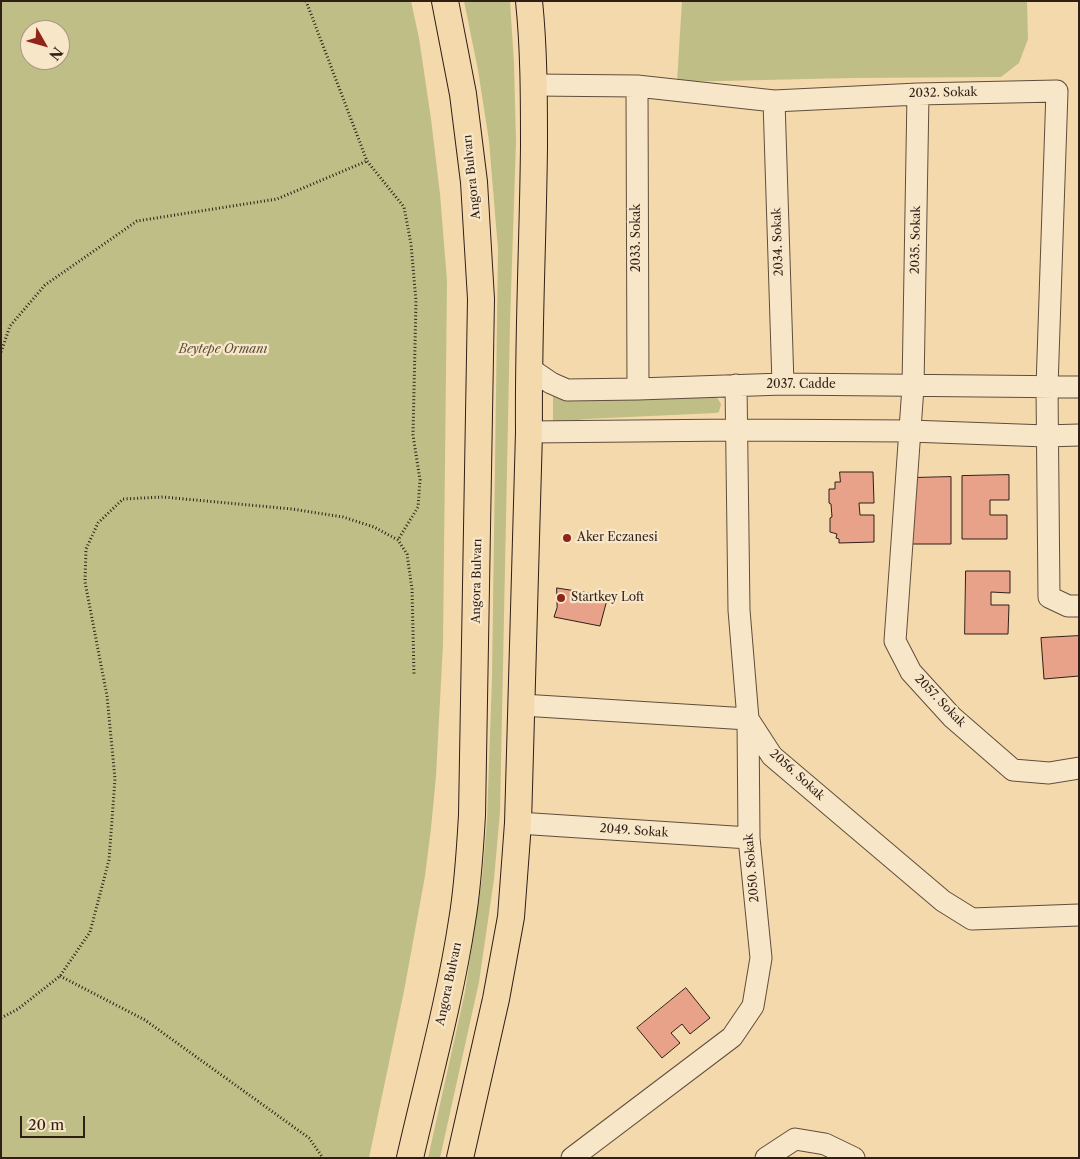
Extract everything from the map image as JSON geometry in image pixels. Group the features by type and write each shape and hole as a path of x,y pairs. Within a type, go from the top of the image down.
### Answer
{"main road":[{"name":"Angora Bulvarı","path":"410,1158 452,975 462,920 472,815 481,289 474,182 463,94 445,1"},
{"path":"460,1158 505,959 511,917 518,823 529,432 528,368 533,239 534,85 529,1"}],"street":[{"name":"2032. Sokak","path":"534,85 636,86 774,100 1057,91 1047,386"},
{"name":"2033. Sokak","path":"636,86 638,389"},
{"name":"2035. Sokak","path":"910,431 914,387 918,94"},
{"name":"2034. Sokak","path":"774,100 783,384"},
{"name":"2037. Cadde","path":"528,368 551,383 567,390 783,384 914,387 1079,387"},
{"name":"2056. Sokak","path":"736,385 739,610 748,719 772,756 944,901 972,919 1079,915"},
{"path":"1047,386 1049,597 1068,606 1079,606"},
{"path":"529,432 737,430 910,431 1046,436 1079,435"},
{"name":"2057. Sokak","path":"910,431 895,641 911,672 952,717 1013,770 1049,773 1079,768"},
{"path":"522,705 748,719"},
{"name":"2050. Sokak","path":"572,1158 732,1037 753,1006 761,958 749,838 748,719"},
{"name":"2049. Sokak","path":"518,823 749,838"},
{"path":"766,1158 796,1139 825,1144 854,1158"}],"path":[{"path":"306,1 367,161 404,207 411,244 416,301 413,434 420,480 418,507 398,540"},
{"path":"1,352 10,326 45,285 137,221 277,199 367,161"},
{"path":"1,1018 18,1009 60,976 90,932 110,860 115,779 107,696 85,582 86,549 98,523 123,499 163,497 292,509 343,517 374,527 398,540 407,554 412,589 414,675"},
{"path":"60,976 145,1020 309,1138 323,1158"}],"green space":[{"name":"Beytepe Ormanı","path":"1,1 411,1 419,38 431,119 440,194 447,281 443,644 436,776 425,876 404,991 369,1158 1,1158"},
{"path":"464,1 510,1 514,63 516,142 510,323 500,812 494,879 479,982 440,1158 428,1158 465,992 482,879 487,820 492,678 498,249 489,141 478,70"},
{"path":"682,1 1027,1 1028,39 1019,63 1001,77 677,82"},
{"path":"553,396 577,401 716,396 721,404 719,412 586,419 553,423"}],"building":[{"path":"840,472 873,472 874,503 859,503 860,515 874,515 874,542 839,543 839,539 836,538 837,534 830,532 830,518 832,517 829,489 835,489 835,482 840,482"},
{"path":"1009,475 1009,500 990,500 990,515 1007,515 1007,539 962,539 962,476"},
{"path":"951,477 951,544 911,544 911,478"},
{"path":"966,571 1010,571 1010,593 991,592 991,605 1009,605 1008,634 965,634"},
{"path":"557,588 608,596 600,626 554,617 557,608"},
{"path":"1079,636 1079,676 1044,679 1041,638"},
{"path":"686,988 710,1018 690,1034 682,1024 671,1033 680,1043 662,1058 637,1028"}],"place":[{"name":"Aker Eczanesi","path":"567,538"},
{"name":"Startkey Loft","path":"561,598"}]}
